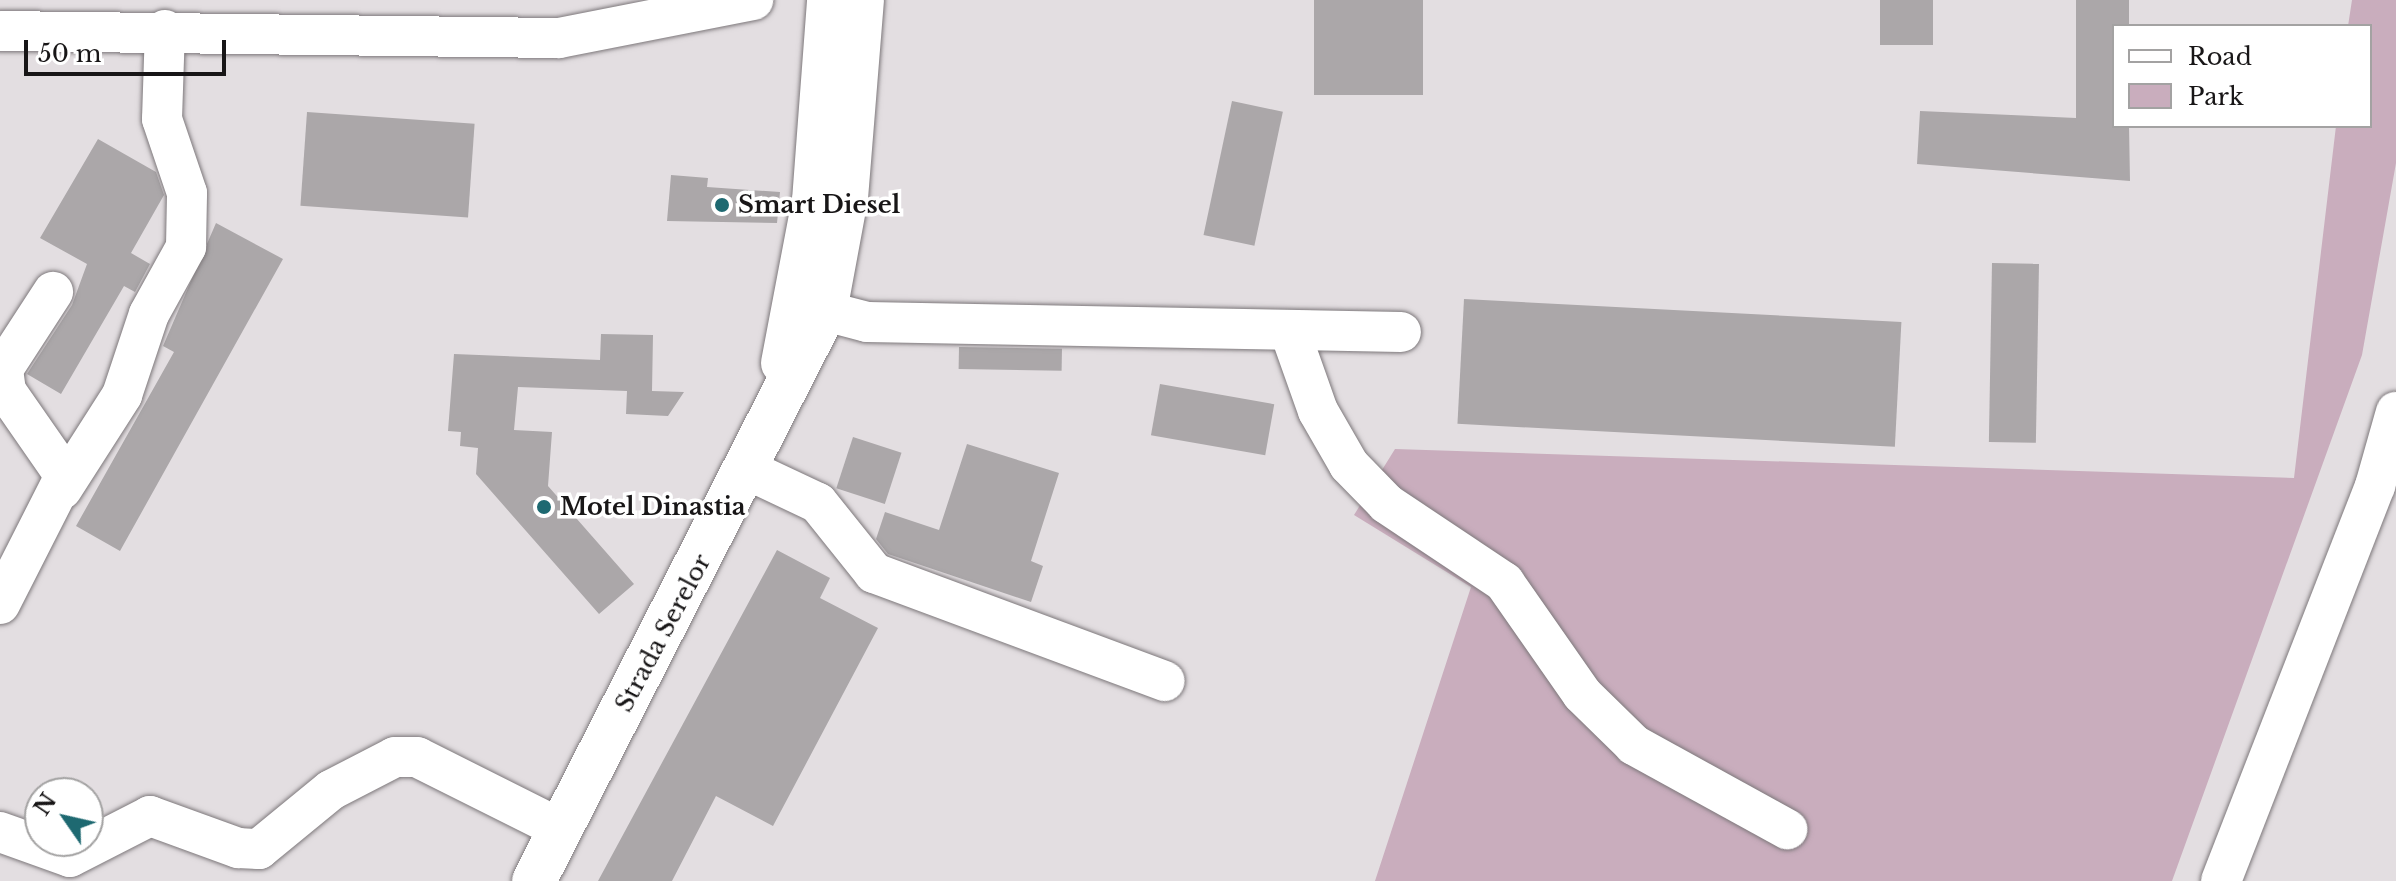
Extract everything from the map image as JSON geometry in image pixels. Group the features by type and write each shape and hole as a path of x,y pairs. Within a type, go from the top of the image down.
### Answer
{"highway":[{"name":"Strada Serelor","path":"783,381 783,341 802,273 821,142 829,0"},
{"name":"Strada Serelor","path":"534,881 748,470 783,381 825,311 846,198 862,0"}],"street":[{"path":"0,31 165,30 559,38 753,0"},
{"path":"0,604 62,489 122,395 149,314 186,247 187,193 162,119 165,30"},
{"path":"53,292 3,369 6,391 60,460 62,489"},
{"path":"825,311 867,322 1401,332"},
{"path":"1290,332 1318,411 1349,465 1387,504 1504,582 1582,694 1634,745 1787,829"},
{"path":"2221,881 2375,486 2396,412"},
{"path":"748,470 818,503 874,573 1165,681"},
{"path":"257,881 277,839 331,790 395,757 417,757 561,829"},
{"path":"0,832 70,857 150,816 238,848 277,839"}],"green space":[{"path":"2352,0 2396,0 2396,163 2362,355 2172,881 1375,881 1471,587 1354,515 1395,449 2294,478 2336,128 2372,128 2372,24 2348,24"}],"building":[{"path":"1314,0 1423,0 1423,95 1314,95"},
{"path":"1880,0 1933,0 1933,45 1880,45"},
{"path":"2076,0 2129,0 2129,24 2112,24 2112,128 2129,128 2130,181 1917,164 1920,111 2076,118"},
{"path":"1232,101 1283,112 1254,246 1204,235"},
{"path":"307,112 475,124 468,217 300,206"},
{"path":"98,139 156,172 164,195 131,253 150,264 135,292 124,286 61,394 27,374 72,305 87,264 40,238"},
{"path":"671,175 708,178 707,187 780,192 777,223 667,221"},
{"path":"216,223 283,259 120,551 76,526 174,352 163,346"},
{"path":"1992,263 2039,264 2036,443 1989,442"},
{"path":"1464,299 1901,322 1895,447 1457,424"},
{"path":"601,334 653,335 652,391 684,392 668,416 626,414 627,391 518,387 514,430 552,432 548,486 634,584 599,614 476,474 478,448 460,446 461,432 448,431 454,354 600,360"},
{"path":"959,347 1062,349 1062,371 959,369"},
{"path":"1160,384 1274,404 1265,455 1151,435"},
{"path":"853,437 902,453 885,504 836,488"},
{"path":"967,444 1059,473 1031,561 1043,566 1031,602 888,554 876,539 885,512 939,530"},
{"path":"777,550 830,578 820,598 878,628 773,826 716,796 672,881 598,881"}],"place":[{"name":"Smart Diesel","path":"722,205"},
{"name":"Motel Dinastia","path":"544,507"}]}
